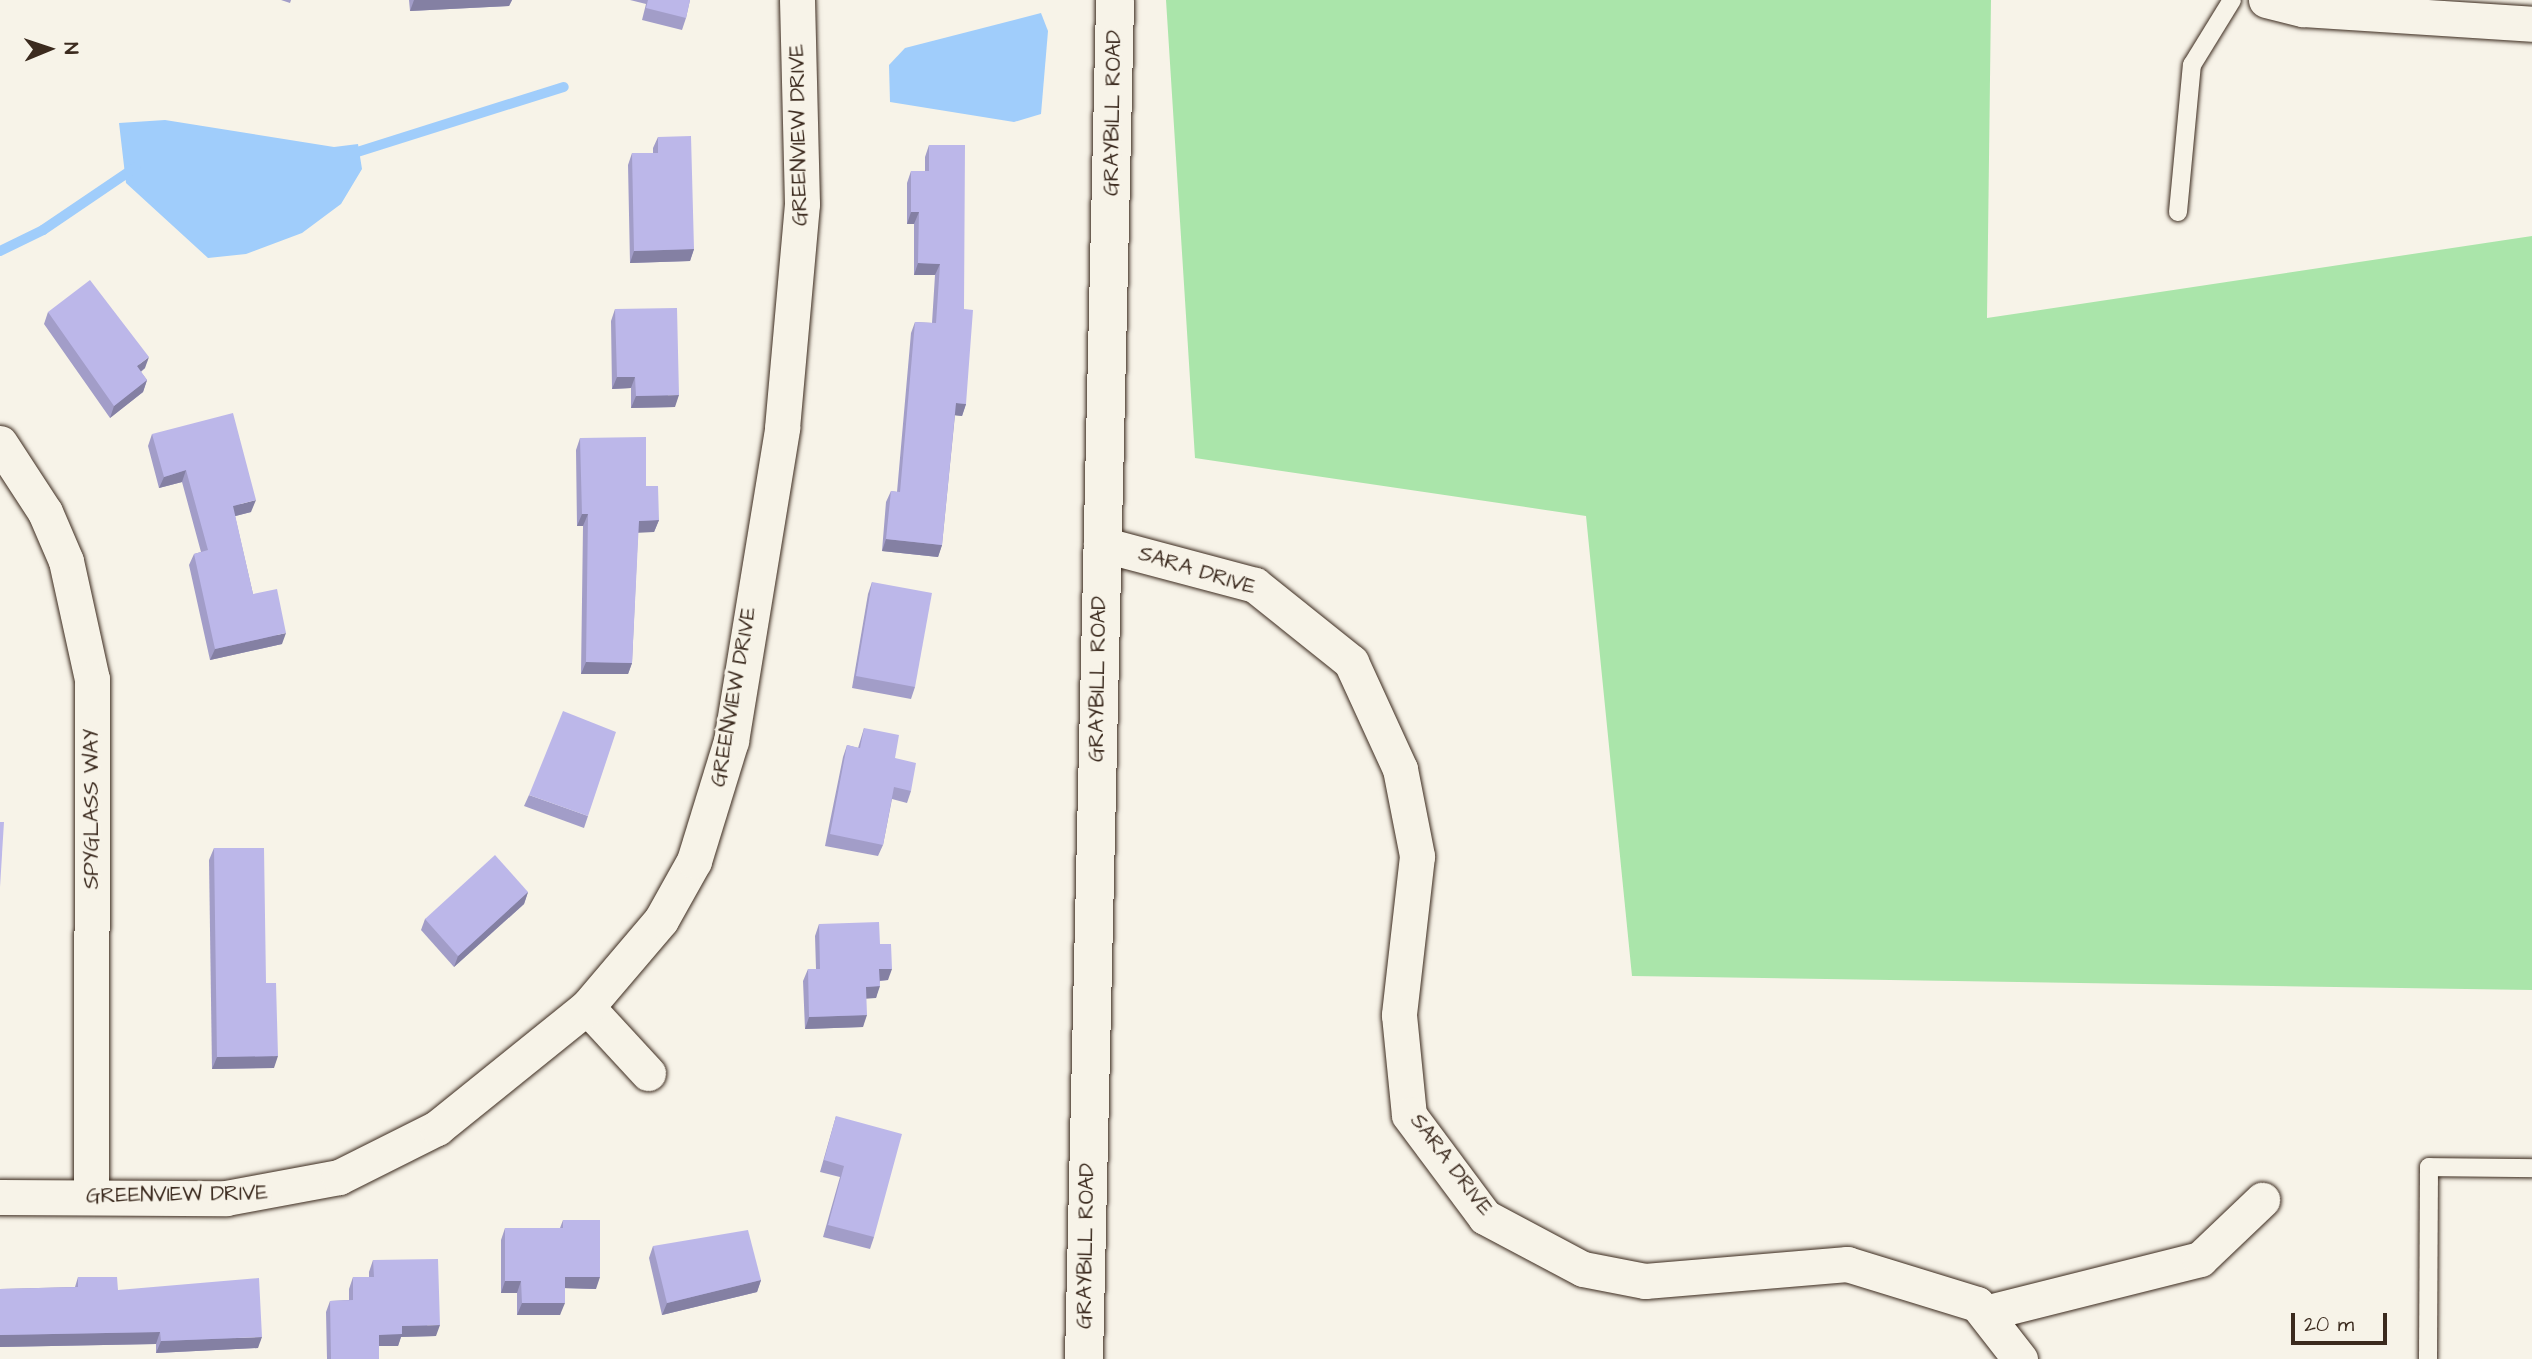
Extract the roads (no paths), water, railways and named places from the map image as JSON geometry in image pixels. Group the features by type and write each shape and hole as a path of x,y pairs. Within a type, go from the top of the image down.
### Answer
{"street":[{"name":"GREENVIEW DRIVE","path":"0,1197 226,1198 339,1177 437,1128 587,1007 644,945 694,861 731,741 798,304 797,0"},
{"name":"GRAYBILL ROAD","path":"1084,1359 1115,0"},
{"path":"2266,0 2304,9 2532,24"},
{"name":"SPYGLASS WAY","path":"0,443 45,512 66,561 92,679 91,1197"},
{"name":"SARA DRIVE","path":"1101,544 1255,585 1351,662 1401,769 1418,856 1399,1015 1409,1115 1485,1217 1583,1269 1645,1281 1847,1264 1976,1304 2020,1359"},
{"path":"587,1007 648,1073"},
{"path":"1985,1313 2200,1259 2262,1200"}],"lane":[{"path":"2178,212 2192,65 2232,0"},
{"path":"2428,1359 2429,1167 2532,1168"}],"water":[{"path":"1041,13 1048,31 1041,114 1014,122 890,102 889,65 905,48"},
{"path":"165,120 334,147 358,144 362,169 341,204 302,233 246,254 208,258 126,183 119,123"}],"waterway":[{"path":"351,154 564,87"},
{"path":"0,251 43,230 136,167"}]}
